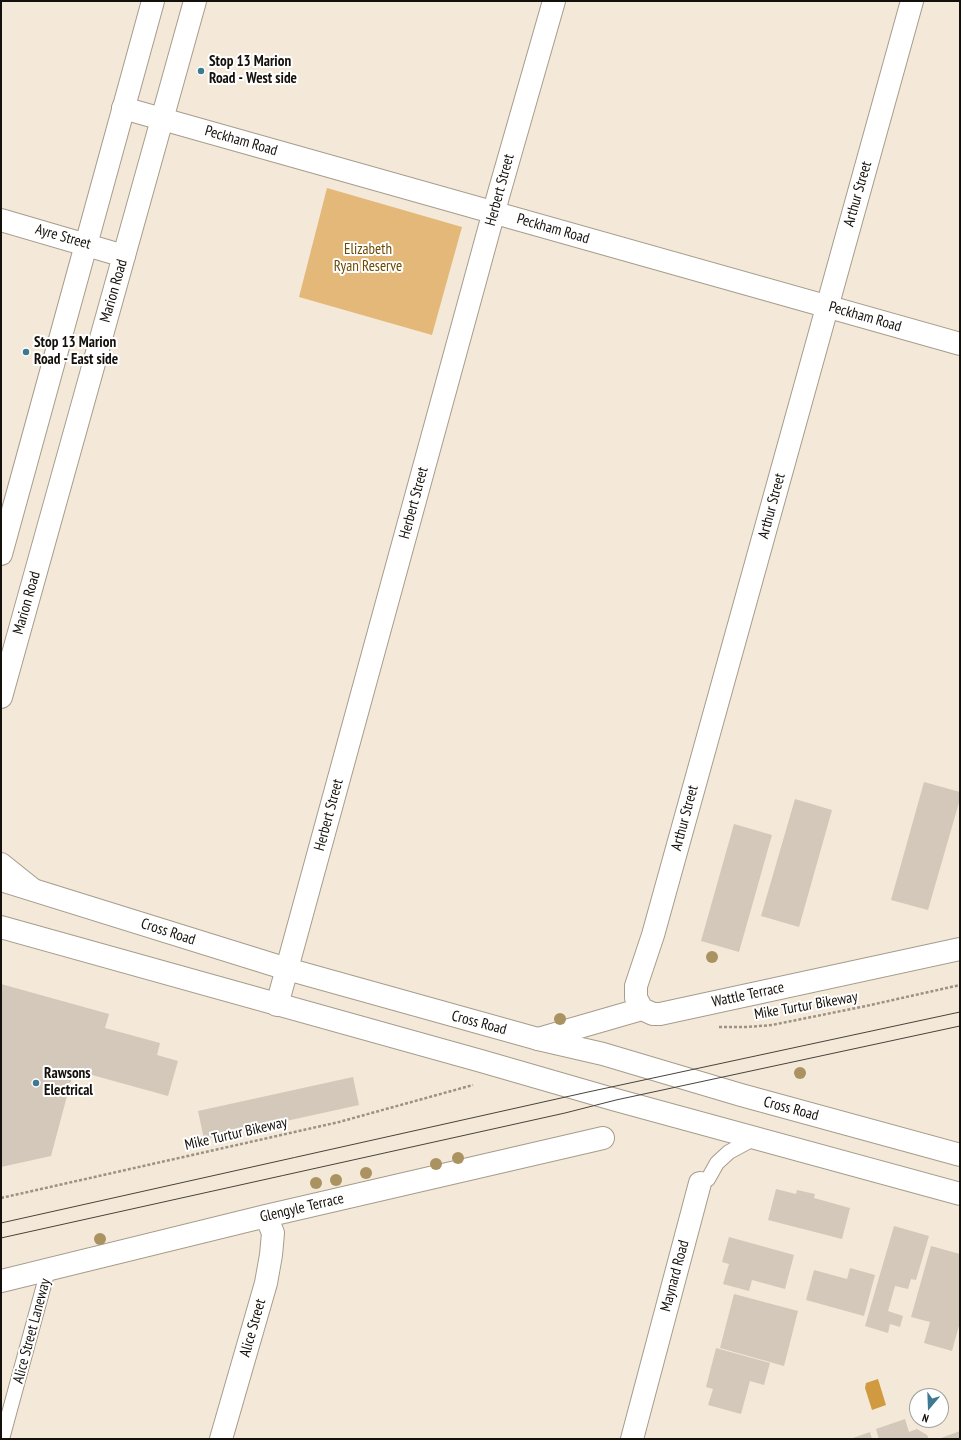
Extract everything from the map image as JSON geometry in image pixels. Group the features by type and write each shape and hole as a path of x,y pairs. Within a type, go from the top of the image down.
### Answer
{"main road":[{"path":"1,554 153,1"},
{"name":"Marion Road","path":"1,697 196,1"},
{"name":"Herbert Street","path":"277,1005 494,212 554,1"},
{"name":"Arthur Street","path":"642,1009 636,998 636,986 653,934 912,1"},
{"name":"Peckham Road","path":"123,108 960,344"},
{"name":"Ayre Street","path":"1,220 124,256"},
{"path":"1,864 31,888"},
{"name":"Cross Road","path":"1,880 31,888 287,969 538,1039 603,1054 741,1095 960,1155"},
{"path":"5,930 960,1194"},
{"name":"Wattle Terrace","path":"642,1009 653,1014 660,1014 960,949"},
{"path":"538,1039 642,1009"},
{"name":"Glengyle Terrace","path":"1,1281 266,1216 603,1138"},
{"name":"Maynard Road","path":"632,1439 700,1183"},
{"name":"Alice Street","path":"221,1439 266,1283 273,1232 266,1216"}],"lane":[{"name":"Maynard Road","path":"700,1183 708,1179 717,1163 729,1152 754,1138"},
{"name":"Alice Street Laneway","path":"2,1439 48,1270"}],"path":[{"name":"Mike Turtur Bikeway","path":"715,1027 772,1025 960,985"},
{"name":"Mike Turtur Bikeway","path":"1,1198 339,1122 474,1084"}],"green space":[{"name":"Elizabeth Ryan Reserve","path":"327,188 462,227 432,335 299,297"}],"shaded area":[{"path":"878,1379 886,1405 872,1410 865,1388 866,1383"}],"building":[{"path":"924,782 960,792 960,799 928,910 891,900"},
{"path":"795,799 832,810 799,927 761,916"},
{"path":"734,824 772,835 739,952 701,941"},
{"name":"Rawsons Electrical","path":"1,984 109,1014 105,1028 160,1043 157,1055 178,1061 168,1096 74,1070 51,1156 1,1167"},
{"path":"353,1077 359,1105 204,1139 198,1111"},
{"path":"776,1189 796,1194 797,1190 815,1194 814,1198 850,1208 842,1239 768,1220"},
{"path":"894,1226 929,1236 916,1280 911,1279 908,1289 895,1286 888,1311 903,1316 900,1327 890,1324 888,1333 865,1326"},
{"path":"729,1237 794,1255 785,1289 752,1280 749,1291 723,1284 729,1264 722,1262"},
{"path":"931,1246 960,1254 960,1322 952,1351 924,1343 930,1322 911,1317"},
{"path":"850,1268 875,1275 864,1316 806,1300 814,1270 847,1279"},
{"path":"734,1294 798,1311 784,1366 720,1348"},
{"path":"716,1348 770,1363 764,1385 750,1381 741,1414 708,1405 713,1389 706,1387"},
{"path":"905,1419 909,1432 917,1429 927,1435 929,1439 879,1439 876,1429"},
{"path":"960,1431 960,1439 941,1439 941,1438"},
{"path":"870,1432 872,1439 850,1439"}],"tram line":[{"path":"1,1223 588,1092 960,1012"},
{"path":"1,1238 565,1113 616,1100 960,1026"}],"place":[{"name":"Stop 13 Marion Road - West side","path":"201,71"},
{"name":"Stop 13 Marion Road - East side","path":"26,352"},
{"name":"Rawsons Electrical","path":"36,1083"}]}
